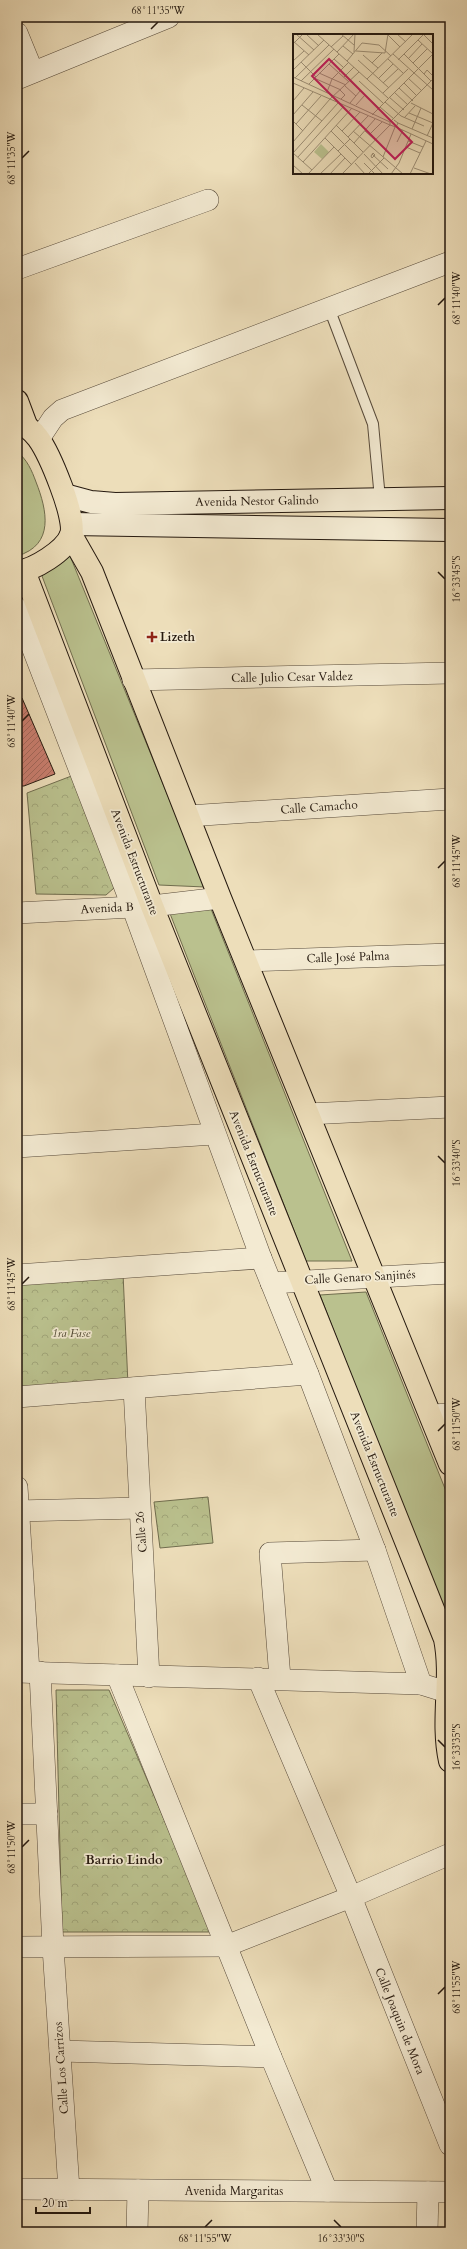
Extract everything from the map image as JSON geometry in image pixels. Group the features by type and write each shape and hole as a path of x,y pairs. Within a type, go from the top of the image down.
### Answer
{"main road":[{"path":"17,401 27,428 65,495 71,530 92,572 133,680 308,1114 375,1276 441,1414 450,1464"},
{"name":"Avenida Nestor Galindo","path":"65,495 91,502 115,504 450,498"},
{"path":"20,571 56,553 71,530"},
{"name":"Avenida Nestor Galindo","path":"71,530 450,530"},
{"name":"Avenida Estructurante","path":"20,571 142,906 301,1281 445,1639 449,1660 446,1744 450,1760"}],"street":[{"path":"17,33 25,75 160,19"},
{"path":"17,269 208,200"},
{"path":"27,428 53,418 62,410 450,262"},
{"name":"Avenida Estructurante","path":"17,608 142,906 214,1134 375,1550 421,1684"},
{"name":"Calle Julio Cesar Valdez","path":"133,680 450,673"},
{"name":"Calle Camacho","path":"188,816 450,799"},
{"name":"Avenida B","path":"17,913 142,906 220,898"},
{"name":"Calle José Palma","path":"246,961 450,954"},
{"path":"308,1114 450,1107"},
{"path":"17,1147 214,1134"},
{"path":"17,1275 261,1258"},
{"name":"Calle Genaro Sanjinés","path":"271,1283 450,1273"},
{"path":"17,1397 308,1374"},
{"name":"Calle 26","path":"134,1388 139,1508 144,1567 149,1677"},
{"name":"Calle Los Carrizos","path":"17,1487 29,1672 47,1814 53,1947 69,2190"},
{"path":"18,1511 139,1508"},
{"path":"280,1678 270,1553 375,1550"},
{"path":"29,1672 149,1677 280,1678 421,1684 449,1693"},
{"path":"117,1675 270,2057 327,2191"},
{"name":"Calle Joaquin de Mora","path":"258,1678 351,1897 450,2145"},
{"path":"17,1814 47,1814"},
{"path":"17,1947 226,1946 351,1897 450,1854"},
{"path":"60,2051 270,2057"},
{"name":"Avenida Margaritas","path":"17,2189 450,2192"},
{"path":"137,2232 138,2190"},
{"path":"428,2192 428,2232"}],"lane":[{"path":"329,308 373,424 380,499"}],"green space":[{"path":"17,452 21,455 31,470 40,493 45,515 45,525 43,535 38,544 29,551 17,556"},
{"path":"68,551 205,887 159,885 42,576"},
{"path":"74,775 115,880 114,888 106,895 36,894 27,793"},
{"path":"211,909 352,1261 306,1261 169,911"},
{"name":"1ra Fase","path":"123,1273 128,1385 19,1392 17,1285"},
{"path":"366,1292 450,1501 450,1631 320,1295"},
{"path":"208,1497 213,1543 160,1548 154,1502"},
{"path":"56,1690 109,1690 212,1932 62,1932"}],"building":[{"path":"17,698 22,698 55,774 24,786 17,786"}],"place":[{"name":"Lizeth","path":"152,637"}],"district":[{"name":"Barrio Lindo","path":"124,1860"}]}
